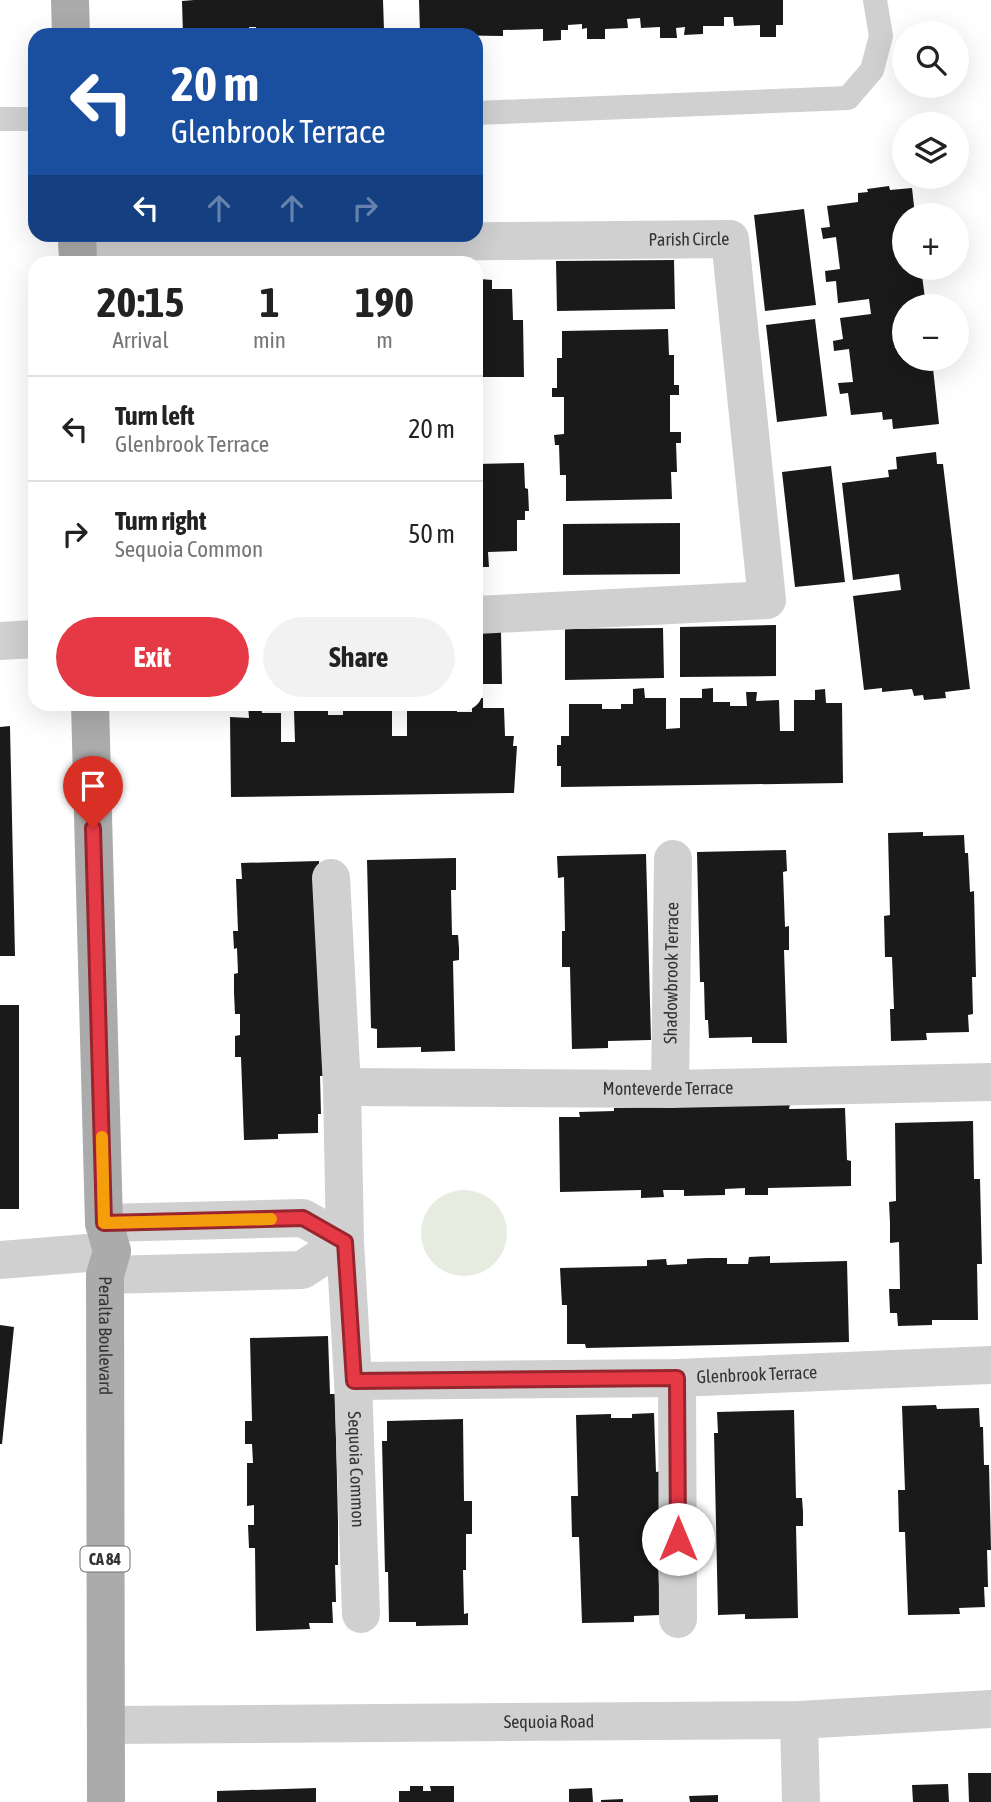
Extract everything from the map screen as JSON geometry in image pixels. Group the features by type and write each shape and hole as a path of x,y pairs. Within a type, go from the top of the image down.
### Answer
{"main road":[{"path":"70,0 71,28"},
{"name":"Peralta Boulevard","path":"90,711 107,1250 106,1802"}],"street":[{"name":"Parish Circle","path":"77,247 730,239 767,600 483,615"},
{"path":"0,641 28,639"},
{"name":"Shadowbrook Terrace","path":"670,1089 673,859"},
{"name":"Sequoia Common","path":"331,878 342,1087 345,1242 354,1381 361,1614"},
{"name":"Monteverde Terrace","path":"342,1087 670,1089 991,1082"},
{"path":"0,1259 107,1250 303,1218 345,1242 302,1270 107,1250"},
{"name":"Glenbrook Terrace","path":"354,1381 677,1378 991,1365"},
{"path":"677,1378 678,1619"},
{"name":"Sequoia Road","path":"106,1726 799,1720 991,1709"},
{"path":"799,1720 801,1802"}],"lane":[{"path":"483,113 848,98 872,70 881,36 875,0"},
{"path":"0,120 28,119"}],"shaded area":[{"path":"464,1190 481,1193 495,1202 504,1216 507,1233 504,1250 495,1264 481,1273 464,1276 447,1273 433,1264 424,1250 421,1233 424,1216 433,1202 447,1193"}],"building":[{"path":"383,0 384,28 183,28 182,1"},
{"path":"419,0 783,0 783,25 776,25 776,37 760,37 760,25 734,26 733,17 724,17 724,26 703,26 703,34 684,35 685,27 676,28 677,38 660,38 660,27 641,28 640,18 627,19 628,28 605,29 605,39 587,39 587,28 582,29 582,24 568,25 568,30 561,30 561,40 543,41 543,29 503,30 503,36 483,36 483,28 420,28"},
{"path":"889,186 890,190 912,189 914,203 892,203 892,280 923,280 924,294 892,294 892,371 933,371 939,424 893,429 892,419 883,420 882,412 851,415 848,393 840,394 838,383 853,382 849,349 834,351 833,341 843,339 840,318 871,314 869,299 838,303 836,281 826,282 825,271 840,269 836,237 823,239 821,228 830,227 827,206 858,202 858,193 868,192 867,189"},
{"path":"804,209 816,305 765,311 754,215"},
{"path":"674,260 675,309 557,311 556,261"},
{"path":"483,279 492,280 492,289 512,289 513,320 523,320 524,377 483,377"},
{"path":"815,319 827,416 777,422 766,325"},
{"path":"668,329 669,355 674,355 674,385 679,385 679,395 670,395 670,432 681,432 681,443 676,443 677,472 671,472 672,499 566,501 566,475 560,475 559,445 555,445 554,435 564,434 564,397 552,397 552,388 557,388 557,358 562,358 562,331"},
{"path":"936,452 937,464 943,464 970,689 945,692 946,698 924,700 923,695 914,696 912,689 882,692 882,688 864,690 853,596 901,590 899,574 853,580 842,483 889,477 888,470 897,469 896,457"},
{"path":"524,463 525,488 528,489 529,511 525,511 525,520 517,520 517,551 488,552 489,567 483,567 483,464"},
{"path":"831,466 845,582 795,587 782,472"},
{"path":"680,523 680,574 563,575 563,524"},
{"path":"776,625 776,676 680,677 680,627"},
{"path":"663,628 664,678 565,680 565,629"},
{"path":"483,632 501,632 502,684 483,684"},
{"path":"644,688 645,698 666,698 666,729 680,728 680,698 702,698 702,689 713,688 713,702 730,702 730,706 747,706 746,692 757,692 756,701 779,700 780,731 794,731 794,700 815,700 815,690 825,689 826,703 842,703 843,783 561,787 557,745 561,745 561,736 569,736 569,704 602,704 602,709 621,709 621,704 633,704 633,689"},
{"path":"483,708 504,708 505,736 514,736 513,746 517,746 514,793 231,797 230,717 249,718 248,711 281,713 281,742 295,742 294,711 328,711 328,715 343,715 343,711 392,711 392,736 407,736 407,711 483,711"},
{"path":"10,726 15,956 0,956 0,727"},
{"path":"923,832 923,836 964,835 970,892 974,891 976,977 972,977 973,1014 968,1015 969,1032 926,1033 927,1040 891,1041 890,1009 894,1009 892,957 885,957 884,916 890,915 888,833"},
{"path":"786,850 787,871 783,872 785,927 789,926 789,950 784,950 787,1043 752,1043 752,1037 709,1038 708,1020 705,1020 704,982 700,982 697,852"},
{"path":"646,854 651,1040 608,1041 608,1048 572,1049 570,967 562,967 562,931 565,931 564,877 558,878 557,856"},
{"path":"456,858 456,890 451,890 452,935 458,935 459,948 459,960 453,961 455,1051 421,1052 421,1047 377,1048 377,1029 371,1028 367,860"},
{"path":"319,861 325,1076 320,1076 321,1114 318,1114 318,1133 278,1134 278,1139 244,1140 241,1057 235,1057 235,1036 240,1035 240,1014 235,1014 234,993 234,974 238,973 233,931 238,931 236,879 242,879 241,863"},
{"path":"0,1005 19,1005 19,1209 0,1209"},
{"path":"790,1104 789,1109 845,1108 851,1186 768,1188 768,1195 745,1195 745,1188 725,1189 725,1195 684,1196 684,1190 663,1190 664,1197 641,1198 641,1190 560,1192 559,1117 580,1117 579,1112 614,1111 614,1108"},
{"path":"973,1121 974,1179 980,1179 982,1264 977,1264 978,1320 932,1320 932,1325 898,1326 897,1313 890,1313 889,1289 900,1289 899,1242 890,1243 889,1202 896,1201 895,1123"},
{"path":"770,1256 770,1263 847,1261 849,1342 586,1348 585,1344 567,1344 567,1305 562,1305 560,1268 647,1266 647,1260 666,1259 667,1265 687,1264 687,1259 707,1258 727,1258 727,1264 748,1264 749,1257"},
{"path":"0,1325 14,1327 2,1444 0,1444"},
{"path":"328,1336 330,1394 335,1394 338,1523 333,1623 309,1623 310,1629 256,1631 255,1548 249,1548 248,1525 254,1525 254,1505 247,1506 247,1463 253,1463 252,1444 245,1444 245,1421 252,1421 250,1338"},
{"path":"936,1405 937,1409 979,1408 980,1427 983,1427 984,1465 989,1465 991,1550 987,1550 988,1587 984,1587 985,1607 959,1608 960,1614 908,1615 905,1532 899,1532 898,1490 905,1490 902,1406"},
{"path":"794,1410 796,1498 802,1498 803,1512 803,1526 796,1526 798,1618 745,1619 745,1614 718,1615 714,1433 718,1433 717,1412"},
{"path":"654,1413 656,1472 662,1471 664,1558 658,1558 660,1615 634,1616 634,1622 582,1623 579,1537 572,1537 571,1496 578,1496 576,1415 611,1414 611,1418 632,1418 632,1414"},
{"path":"463,1419 464,1501 472,1501 472,1534 466,1534 466,1570 463,1570 464,1614 468,1613 468,1625 416,1626 416,1622 389,1622 382,1441 387,1441 387,1421"},
{"path":"968,1773 991,1773 991,1802 969,1802"},
{"path":"948,1784 949,1802 913,1802 912,1785"},
{"path":"410,1786 423,1786 423,1791 431,1791 430,1786 454,1786 454,1802 399,1802 399,1791 410,1791"},
{"path":"316,1788 316,1802 217,1802 217,1791"},
{"path":"592,1788 593,1802 569,1802 569,1789"},
{"path":"718,1795 718,1802 690,1802 689,1796"},
{"path":"623,1799 623,1802 601,1802 601,1800"}],"slow traffic":[{"path":"102,1137 104,1223 271,1219"}],"route":[{"path":"93,828 104,1223 303,1218 345,1242 354,1381 677,1378 678,1539"}]}
